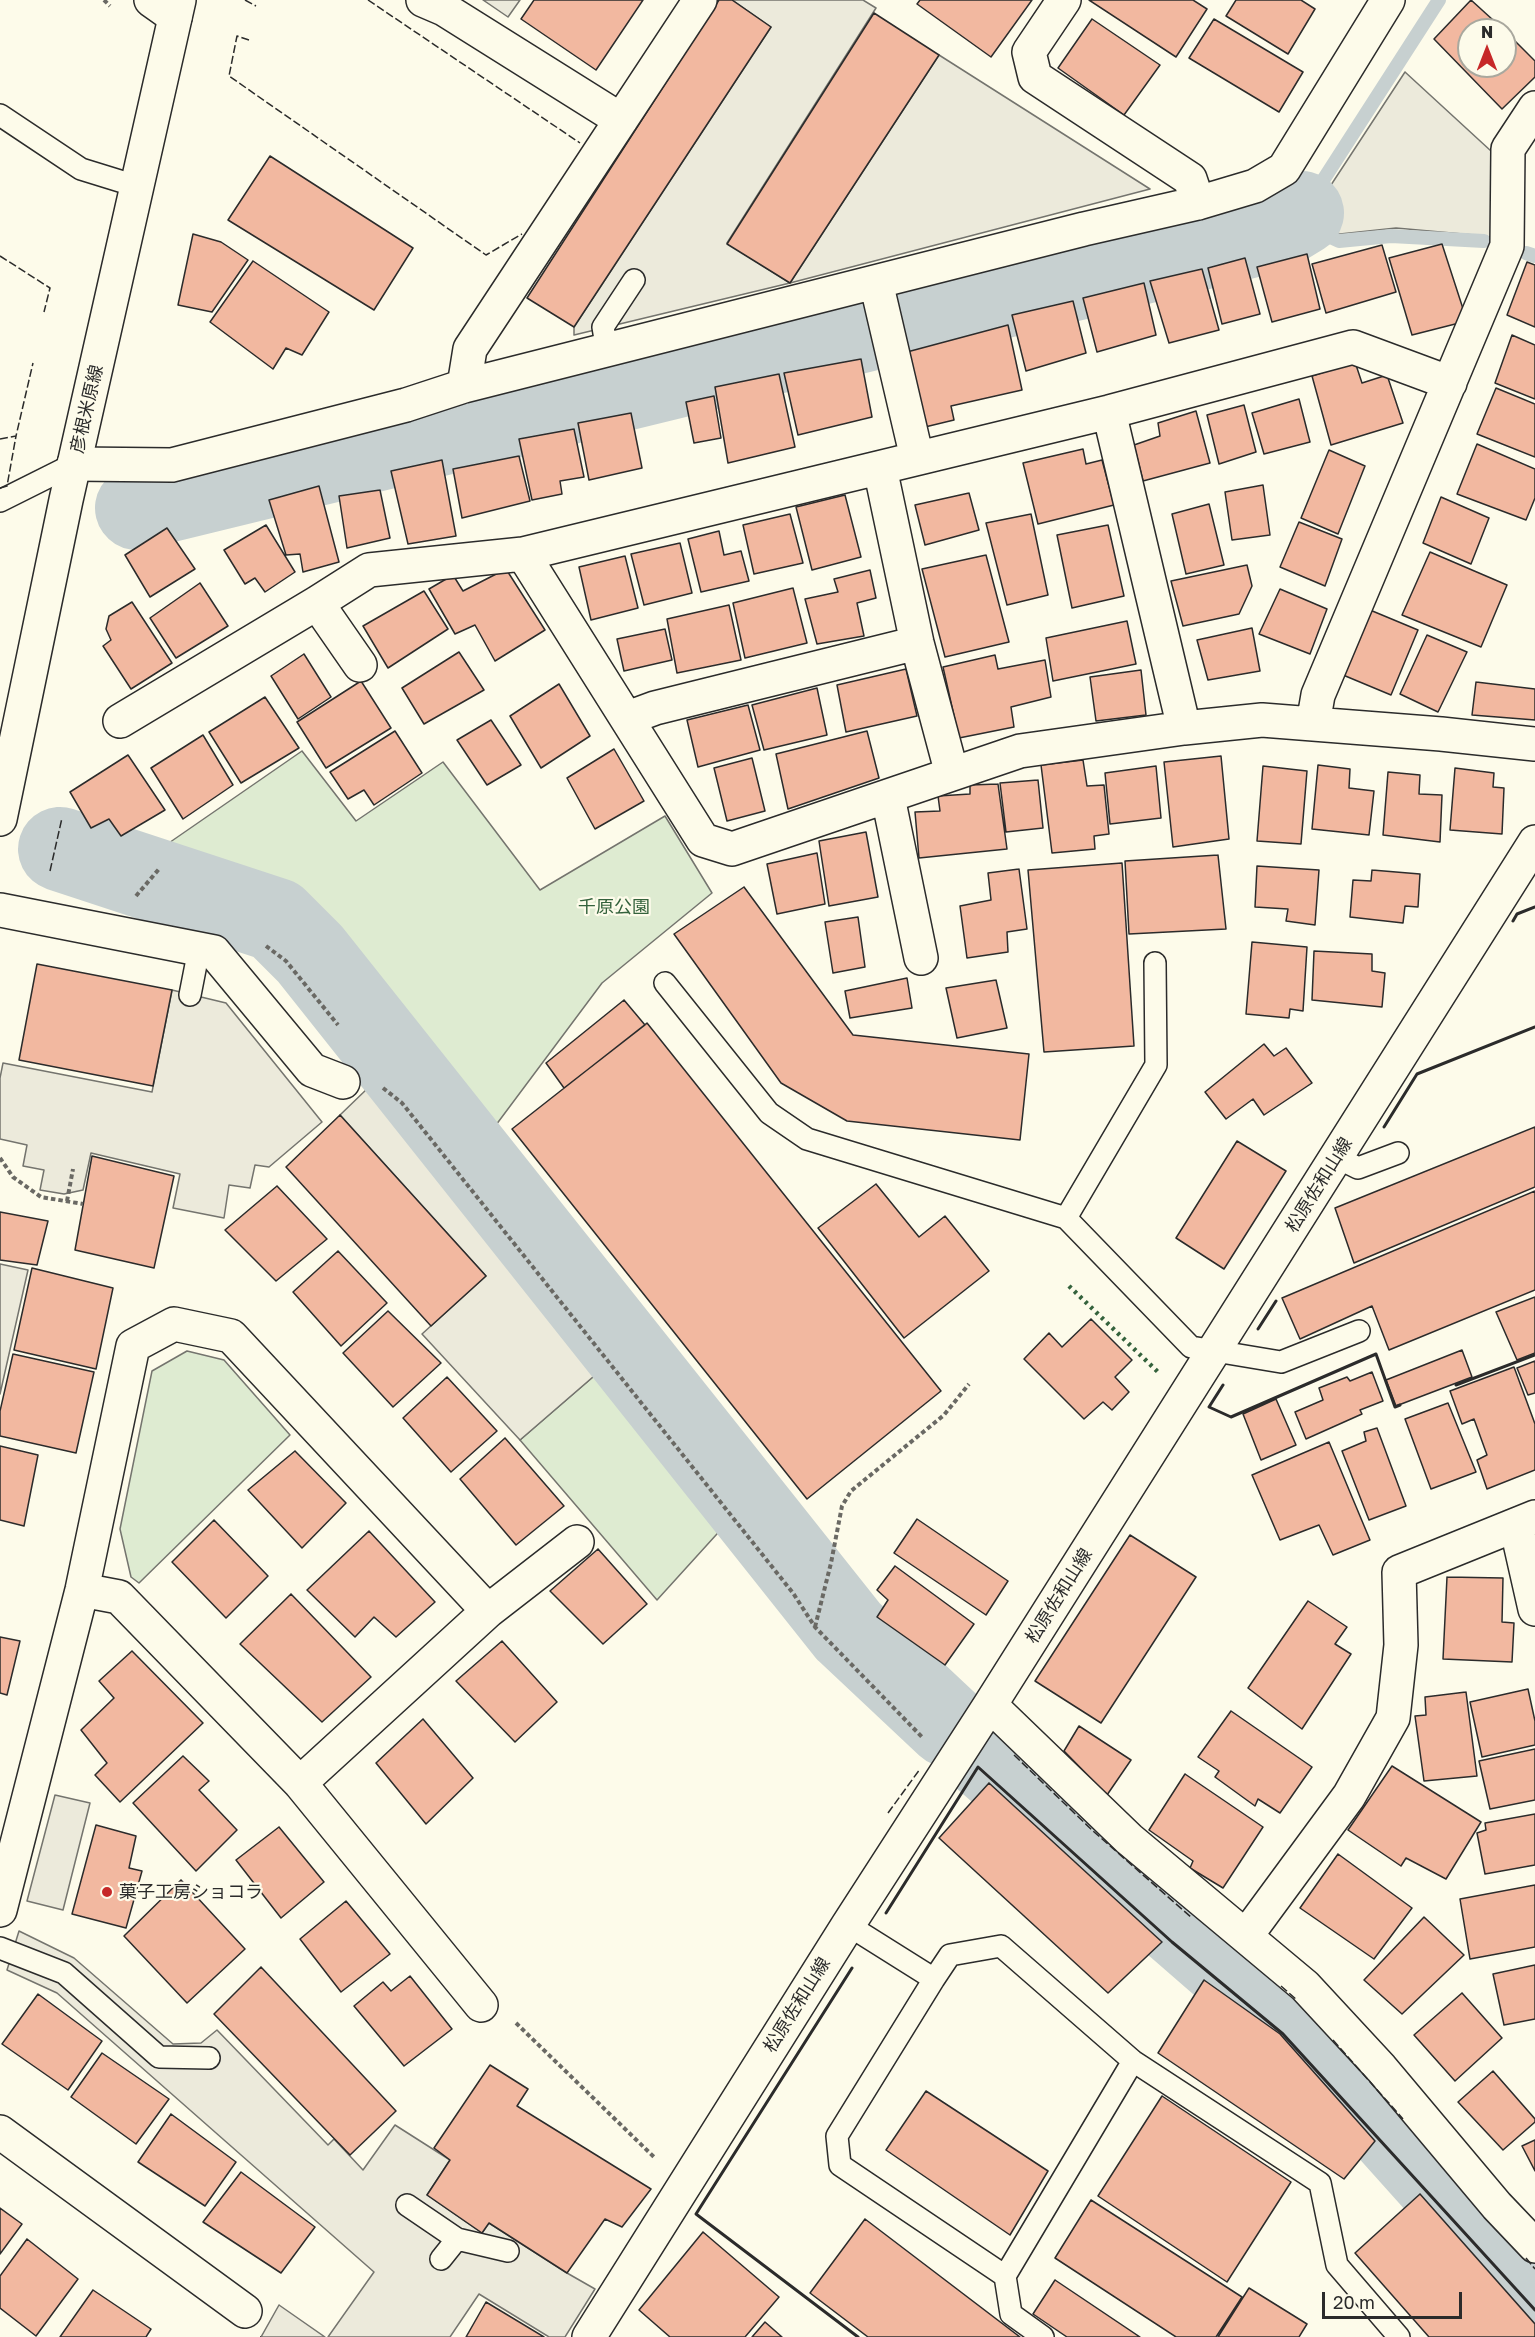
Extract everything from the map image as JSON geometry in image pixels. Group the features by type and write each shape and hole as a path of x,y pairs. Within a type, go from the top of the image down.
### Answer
{"street":[{"path":"464,386 470,349 700,0"},
{"path":"1064,0 1029,52 1035,77 1190,179 1198,203"},
{"path":"74,464 172,465 406,405 464,386 607,351 882,308 941,255 1081,218 1198,203 1255,186 1284,170 1388,0"},
{"path":"439,3 621,120"},
{"name":"彦根米原線","path":"0,819 74,464 136,186 168,6"},
{"path":"1313,724 1318,695 1507,246 1502,215 1508,149 1535,108"},
{"path":"882,308 917,458"},
{"path":"120,721 369,570 523,554 1109,412 1353,347 1450,382"},
{"path":"1109,412 1184,728"},
{"path":"880,468 917,643 952,774"},
{"path":"523,554 703,840 732,849 1020,751 1184,728 1262,720 1535,744"},
{"path":"317,603 360,665"},
{"path":"628,718 655,708 917,643"},
{"path":"888,797 921,957"},
{"name":"松原佐和山線","path":"600,2332 684,2186 848,1925 1533,851"},
{"path":"0,910 214,952 312,1070 343,1082"},
{"path":"0,1910 5,1872 82,1590 133,1346 174,1324 231,1336 488,1611"},
{"path":"1246,1936 1349,1796 1393,1718 1401,1645 1399,1572 1526,1521 1535,1609"},
{"path":"300,1783 488,1611 577,1542"},
{"path":"82,1590 119,1597 300,1783 481,2005"},
{"path":"990,1705 1129,1839 1305,1986 1381,2068 1497,2206 1535,2246"},
{"path":"0,2132 245,2310"}],"lane":[{"path":"0,115 81,170 136,186"},
{"path":"607,351 603,327 634,280"},
{"path":"0,501 74,464"},
{"path":"190,994 199,949"},
{"path":"1066,1218 1156,1065 1155,963"},
{"path":"665,983 769,1113 807,1139 1066,1218 1191,1347 1281,1362 1359,1331"},
{"path":"1336,1157 1358,1168 1398,1153"},
{"path":"848,1925 934,1979"},
{"path":"1005,2276 840,2165 837,2136 950,1955 1001,1946 1132,2061 1320,2183 1337,2265 1399,2337"},
{"path":"0,1948 64,1973 159,2057 208,2058"},
{"path":"1043,2337 1011,2314 1005,2276 1132,2061"},
{"path":"407,2205 457,2240 508,2251"},
{"path":"441,2259 457,2240"}],"path":[{"path":"136,897 159,869"},
{"path":"343,1082 376,1083 402,1103 793,1593 815,1628 951,1766"},
{"path":"0,1158 13,1178 41,1197 83,1204"},
{"path":"67,1201 73,1169"},
{"path":"815,1628 842,1506 851,1491 944,1415 969,1384"},
{"path":"481,2005 499,2006 684,2186"}],"green space":[{"name":"千原公園","path":"302,751 356,821 443,762 540,890 665,816 712,893 602,983 490,1133 479,1139 445,1089 307,923 276,903 145,865 150,856"},
{"path":"187,1351 224,1360 290,1435 139,1583 131,1577 120,1529 152,1371"},
{"path":"601,1370 726,1524 657,1600 520,1440"}],"shaded area":[{"path":"483,0 520,0 508,17"},
{"path":"732,0 863,0 876,8 727,243 790,283 574,335 574,327 771,27"},
{"path":"939,55 1150,189 790,283"},
{"path":"1405,72 1491,151 1498,239 1396,228 1340,234 1320,227 1312,214"},
{"path":"172,990 226,1003 322,1122 269,1167 255,1165 250,1188 229,1185 224,1218 173,1208 180,1174 91,1153 83,1190 64,1194 40,1190 44,1170 23,1166 27,1145 0,1139 0,1078 3,1063 152,1092"},
{"path":"369,1087 393,1106 557,1306 601,1370 520,1440 422,1334 486,1276 340,1115"},
{"path":"0,1264 28,1270 0,1394"},
{"path":"55,1795 90,1803 63,1910 27,1901"},
{"path":"19,1931 74,1958 173,2044 201,2043 217,2030 328,2145 334,2139 363,2170 395,2125 450,2160 427,2195 482,2233 489,2223 595,2289 565,2337 549,2337 479,2294 450,2337 328,2337 374,2272 57,1993 7,1970"},
{"path":"279,2305 325,2337 261,2337"}],"building":[{"path":"534,0 643,0 596,70 521,19"},
{"path":"719,0 732,0 771,27 574,327 527,298"},
{"path":"920,0 1032,0 991,57 917,4"},
{"path":"1089,0 1193,0 1207,9 1176,57"},
{"path":"1236,0 1301,0 1315,9 1288,54 1226,16"},
{"path":"1471,0 1491,18 1457,18 1457,63 1434,39"},
{"path":"874,13 939,55 790,283 727,244"},
{"path":"1092,19 1160,65 1124,115 1058,68"},
{"path":"1214,19 1303,72 1279,112 1189,58"},
{"path":"1517,43 1535,61 1535,77 1502,109 1472,78 1517,78"},
{"path":"270,156 413,248 374,310 228,220"},
{"path":"193,234 221,242 248,260 212,312 178,305"},
{"path":"1442,244 1467,321 1412,335 1389,258"},
{"path":"1382,245 1396,292 1326,313 1312,264"},
{"path":"1307,254 1320,309 1272,322 1257,267"},
{"path":"1245,258 1260,314 1222,324 1208,268"},
{"path":"253,261 329,312 302,355 286,348 273,369 210,322"},
{"path":"1527,262 1535,265 1535,327 1507,315"},
{"path":"1202,269 1219,330 1169,343 1150,281"},
{"path":"1144,283 1156,335 1097,352 1083,298"},
{"path":"1073,301 1086,353 1026,371 1012,315"},
{"path":"1008,325 1022,390 951,406 954,420 925,427 907,352"},
{"path":"1512,335 1535,345 1535,399 1495,383"},
{"path":"861,359 872,417 798,435 784,373"},
{"path":"1355,362 1362,383 1387,375 1403,423 1331,445 1312,376"},
{"path":"779,374 795,447 728,463 715,387"},
{"path":"1496,388 1535,404 1535,457 1477,434"},
{"path":"714,396 721,438 694,443 686,402"},
{"path":"1299,399 1310,442 1264,454 1252,413"},
{"path":"1244,405 1256,452 1219,464 1207,415"},
{"path":"1196,411 1210,463 1143,481 1134,445 1160,436 1158,423"},
{"path":"631,413 642,468 589,480 578,423"},
{"path":"574,429 584,477 560,481 562,494 532,500 519,439"},
{"path":"1477,444 1535,469 1535,498 1526,520 1457,494"},
{"path":"1083,449 1086,464 1102,460 1114,505 1038,524 1023,463"},
{"path":"1329,450 1365,466 1338,534 1301,518"},
{"path":"519,456 530,501 462,518 453,469"},
{"path":"442,460 456,536 408,544 391,471"},
{"path":"1263,485 1270,535 1232,540 1225,492"},
{"path":"319,486 339,562 303,572 300,554 286,555 269,500"},
{"path":"380,490 390,538 347,548 339,496"},
{"path":"969,493 979,530 925,545 915,505"},
{"path":"845,495 861,557 812,570 796,507"},
{"path":"1441,497 1489,518 1471,564 1423,543"},
{"path":"1209,504 1224,565 1186,574 1172,514"},
{"path":"790,514 803,563 754,574 743,525"},
{"path":"1031,514 1048,595 1007,605 986,523"},
{"path":"1299,522 1342,539 1325,586 1280,567"},
{"path":"266,525 295,572 265,592 255,578 245,584 224,550"},
{"path":"1108,525 1124,596 1072,608 1057,535"},
{"path":"167,528 195,569 150,597 125,555"},
{"path":"719,531 724,555 741,551 749,581 701,592 688,539"},
{"path":"680,543 692,593 644,605 631,554"},
{"path":"1430,552 1507,585 1481,647 1402,615"},
{"path":"986,555 1009,642 945,657 922,569"},
{"path":"625,556 638,608 591,620 579,567"},
{"path":"1247,565 1252,586 1239,614 1183,626 1171,581"},
{"path":"506,569 545,630 495,661 475,625 455,634 429,589 453,575 463,591"},
{"path":"870,570 876,598 857,603 864,636 817,644 805,599 838,592 834,579"},
{"path":"200,583 228,626 176,658 150,618"},
{"path":"793,588 807,643 745,658 733,603"},
{"path":"1280,589 1327,609 1310,654 1259,634"},
{"path":"424,591 448,629 388,668 363,626"},
{"path":"132,602 172,663 131,689 103,646 111,640 106,629 109,616"},
{"path":"729,605 741,660 677,673 667,619"},
{"path":"1370,610 1418,630 1391,695 1343,675"},
{"path":"1127,621 1136,664 1053,681 1046,638"},
{"path":"1252,628 1260,671 1208,680 1197,640"},
{"path":"665,629 672,660 624,671 617,639"},
{"path":"1427,635 1467,652 1438,712 1400,694"},
{"path":"459,652 484,690 424,724 402,688"},
{"path":"304,654 331,697 298,719 271,676"},
{"path":"995,655 998,669 1045,660 1051,697 1011,707 1014,727 959,738 943,667"},
{"path":"906,669 917,716 846,732 837,685"},
{"path":"1141,670 1146,715 1096,721 1090,677"},
{"path":"361,681 391,728 326,768 297,722"},
{"path":"1476,682 1535,689 1535,720 1472,715"},
{"path":"559,684 590,736 541,768 510,716"},
{"path":"817,688 827,735 764,750 752,705"},
{"path":"265,697 299,748 241,783 209,732"},
{"path":"748,705 760,750 698,767 687,720"},
{"path":"491,720 521,765 487,785 457,740"},
{"path":"395,731 422,773 374,805 364,790 348,799 330,772"},
{"path":"867,731 879,778 788,809 776,754"},
{"path":"203,735 233,785 183,819 151,768"},
{"path":"614,749 644,801 595,829 567,778"},
{"path":"128,755 165,810 121,836 109,819 91,828 70,792"},
{"path":"1221,756 1229,839 1173,847 1164,762"},
{"path":"752,758 765,811 727,821 714,768"},
{"path":"1083,760 1087,786 1104,785 1109,834 1094,836 1095,849 1052,853 1041,765"},
{"path":"1318,765 1350,769 1349,788 1374,791 1369,835 1312,829"},
{"path":"1156,766 1161,818 1110,824 1105,773"},
{"path":"1263,766 1307,771 1301,844 1257,841"},
{"path":"1455,768 1494,773 1493,787 1504,788 1502,834 1450,830"},
{"path":"1388,772 1420,775 1419,794 1442,795 1440,842 1383,835"},
{"path":"1038,780 1043,828 1006,832 1000,783"},
{"path":"998,784 1007,849 919,858 915,812 940,811 938,796 970,794 970,785"},
{"path":"866,832 878,897 829,906 819,841"},
{"path":"817,853 825,904 777,914 767,864"},
{"path":"1218,855 1226,929 1129,934 1125,861"},
{"path":"1122,863 1134,1046 1044,1052 1028,870"},
{"path":"1257,866 1319,870 1315,925 1286,921 1288,909 1255,907"},
{"path":"1019,869 1027,929 1007,932 1008,952 967,958 960,906 991,900 988,873"},
{"path":"1372,870 1420,874 1418,907 1405,906 1403,923 1350,917 1353,880 1371,881"},
{"path":"744,887 853,1035 1029,1054 1020,1140 847,1121 781,1083 674,934"},
{"path":"858,917 865,967 833,973 825,922"},
{"path":"1252,942 1307,947 1303,1011 1290,1009 1289,1018 1246,1014"},
{"path":"1314,951 1372,954 1372,971 1385,973 1382,1007 1312,1000"},
{"path":"37,964 172,990 153,1086 19,1060"},
{"path":"907,978 912,1008 850,1018 845,991"},
{"path":"996,980 1007,1028 957,1038 946,988"},
{"path":"624,1000 645,1025 564,1088 546,1063"},
{"path":"647,1023 941,1391 807,1499 512,1129"},
{"path":"1264,1044 1274,1056 1286,1048 1312,1083 1264,1115 1253,1099 1226,1119 1205,1092"},
{"path":"340,1115 486,1276 431,1326 286,1167"},
{"path":"1535,1127 1535,1187 1354,1263 1335,1208"},
{"path":"1237,1141 1286,1171 1224,1269 1176,1238"},
{"path":"92,1156 174,1176 154,1268 75,1250"},
{"path":"876,1184 919,1237 945,1216 989,1271 904,1338 818,1228"},
{"path":"277,1186 327,1239 276,1281 225,1230"},
{"path":"1535,1191 1535,1290 1389,1350 1372,1306 1300,1339 1282,1298"},
{"path":"0,1212 48,1221 37,1265 0,1260"},
{"path":"338,1251 387,1303 341,1346 293,1292"},
{"path":"32,1268 113,1288 96,1369 14,1350"},
{"path":"1535,1297 1535,1353 1517,1360 1496,1312"},
{"path":"388,1311 441,1363 393,1407 343,1353"},
{"path":"1091,1319 1132,1360 1115,1377 1129,1392 1112,1410 1103,1402 1084,1419 1024,1359 1049,1333 1062,1347"},
{"path":"1462,1350 1472,1377 1396,1406 1386,1380"},
{"path":"13,1354 94,1372 76,1453 0,1436 0,1411"},
{"path":"1535,1361 1535,1393 1528,1395 1517,1368"},
{"path":"1514,1367 1535,1424 1535,1470 1487,1489 1477,1460 1487,1455 1474,1419 1462,1424 1450,1391"},
{"path":"1372,1372 1383,1401 1360,1410 1362,1414 1306,1439 1295,1412 1323,1400 1319,1388 1347,1377 1350,1381"},
{"path":"447,1377 497,1431 451,1472 403,1418"},
{"path":"1276,1399 1296,1445 1261,1460 1243,1414"},
{"path":"1448,1403 1476,1472 1431,1489 1405,1419"},
{"path":"1377,1428 1406,1506 1369,1520 1342,1451 1366,1441 1364,1432"},
{"path":"505,1438 564,1506 516,1545 460,1479"},
{"path":"1329,1442 1370,1540 1333,1555 1319,1525 1280,1540 1252,1475"},
{"path":"0,1446 38,1455 24,1526 0,1520"},
{"path":"295,1451 346,1503 302,1548 248,1490"},
{"path":"917,1519 1008,1581 986,1615 894,1553"},
{"path":"214,1520 268,1576 226,1618 172,1562"},
{"path":"369,1531 435,1602 396,1637 374,1617 355,1637 307,1590"},
{"path":"1130,1535 1196,1577 1101,1723 1035,1681"},
{"path":"598,1549 647,1604 603,1644 550,1591"},
{"path":"895,1566 974,1624 945,1665 877,1617 888,1600 877,1590"},
{"path":"1447,1577 1503,1578 1502,1622 1514,1623 1512,1662 1443,1659"},
{"path":"291,1594 371,1677 322,1722 240,1644"},
{"path":"1308,1601 1347,1627 1335,1644 1351,1654 1302,1729 1248,1688"},
{"path":"0,1637 20,1641 7,1695 0,1693"},
{"path":"502,1641 557,1702 515,1742 456,1681"},
{"path":"132,1651 203,1723 120,1802 95,1775 107,1763 81,1730 114,1698 99,1681"},
{"path":"1528,1689 1535,1721 1535,1745 1482,1757 1470,1702"},
{"path":"1466,1692 1477,1776 1424,1781 1415,1716 1426,1715 1425,1697"},
{"path":"1231,1711 1312,1767 1280,1813 1258,1799 1255,1806 1215,1777 1219,1771 1198,1757"},
{"path":"423,1719 473,1778 426,1824 376,1763"},
{"path":"1079,1726 1131,1760 1107,1795 1064,1751"},
{"path":"1535,1749 1535,1800 1490,1809 1479,1761"},
{"path":"183,1756 209,1781 199,1790 237,1830 196,1871 133,1803"},
{"path":"1392,1766 1481,1822 1446,1879 1406,1858 1401,1866 1348,1830"},
{"path":"1185,1774 1263,1827 1223,1888 1190,1868 1193,1861 1149,1830"},
{"path":"989,1783 1162,1942 1108,1993 939,1838"},
{"path":"1535,1814 1535,1865 1485,1874 1477,1833 1486,1830 1485,1823"},
{"name":"菓子工房ショコラ","path":"96,1825 136,1836 129,1868 142,1871 126,1928 72,1914"},
{"path":"279,1827 324,1882 281,1918 236,1860"},
{"path":"1338,1854 1412,1908 1374,1959 1300,1908"},
{"path":"181,1880 245,1949 187,2003 124,1936"},
{"path":"1535,1885 1535,1947 1470,1959 1460,1899"},
{"path":"346,1901 390,1954 341,1992 300,1939"},
{"path":"1424,1917 1464,1955 1402,2014 1364,1980"},
{"path":"1535,1965 1535,2019 1504,2025 1493,1974"},
{"path":"261,1967 396,2111 350,2155 214,2014"},
{"path":"410,1976 452,2029 404,2066 354,2006 383,1982 391,1991"},
{"path":"1204,1980 1280,2034 1375,2141 1344,2179 1158,2053"},
{"path":"1462,1993 1502,2038 1455,2081 1414,2035"},
{"path":"38,1994 102,2041 68,2090 2,2044"},
{"path":"102,2053 169,2099 136,2144 71,2097"},
{"path":"490,2065 528,2089 517,2106 651,2189 622,2227 605,2219 567,2273 489,2223 482,2233 427,2195 450,2160 434,2148"},
{"path":"1493,2071 1535,2119 1535,2122 1503,2150 1458,2102"},
{"path":"926,2091 1048,2171 1010,2235 886,2150"},
{"path":"1162,2096 1291,2182 1227,2282 1098,2196"},
{"path":"171,2114 236,2162 205,2206 138,2162"},
{"path":"1535,2140 1535,2171 1522,2146"},
{"path":"241,2172 315,2227 281,2273 203,2222"},
{"path":"1420,2194 1535,2324 1535,2337 1429,2337 1355,2253"},
{"path":"1091,2200 1242,2297 1216,2337 1176,2337 1055,2258"},
{"path":"0,2208 22,2224 0,2254"},
{"path":"865,2219 1020,2337 868,2337 810,2293"},
{"path":"703,2232 779,2297 745,2337 670,2337 639,2310"},
{"path":"27,2239 78,2279 36,2336 0,2308 0,2276"},
{"path":"1055,2280 1140,2337 1067,2337 1033,2314"},
{"path":"1249,2288 1307,2324 1299,2337 1218,2337"},
{"path":"93,2290 151,2329 146,2337 60,2337"},
{"path":"486,2302 544,2337 466,2337"},
{"path":"765,2322 782,2337 752,2337"}],"waterway":[{"path":"1439,0 1302,213 1317,231 1339,241 1391,236 1484,241"},
{"path":"137,508 1258,234 1284,224 1302,213"},
{"path":"1526,253 1535,256"},
{"path":"60,849 276,920 310,954 848,1631 948,1725"},
{"path":"981,1754 1249,1987 1329,2062 1535,2292"}],"hedge":[{"path":"1069,1286 1160,1374"}],"fence":[{"path":"245,0 256,6"},
{"path":"368,0 580,143"},
{"path":"249,40 237,36 229,76 486,255 522,234"},
{"path":"0,256 50,288 44,312"},
{"path":"0,439 16,436 33,363"},
{"path":"0,488 7,486 16,436"},
{"path":"50,871 62,818"},
{"path":"1014,1755 1093,1831 1192,1918"},
{"path":"888,1813 920,1769"},
{"path":"1281,1986 1297,2000"},
{"path":"1333,2040 1403,2119"},
{"path":"1526,2258 1535,2269"}],"wall":[{"path":"1513,921 1517,914 1535,907"},
{"path":"1384,1127 1417,1074 1535,1027"},
{"path":"1258,1329 1276,1301"},
{"path":"1223,1385 1209,1407 1231,1417 1376,1354 1395,1407 1400,1405"},
{"path":"1456,1385 1535,1355"},
{"path":"886,1913 978,1767 1172,1942 1283,2034 1535,2310"},
{"path":"852,1968 696,2214 858,2337"}],"place":[{"name":"菓子工房ショコラ","path":"107,1892"}]}
